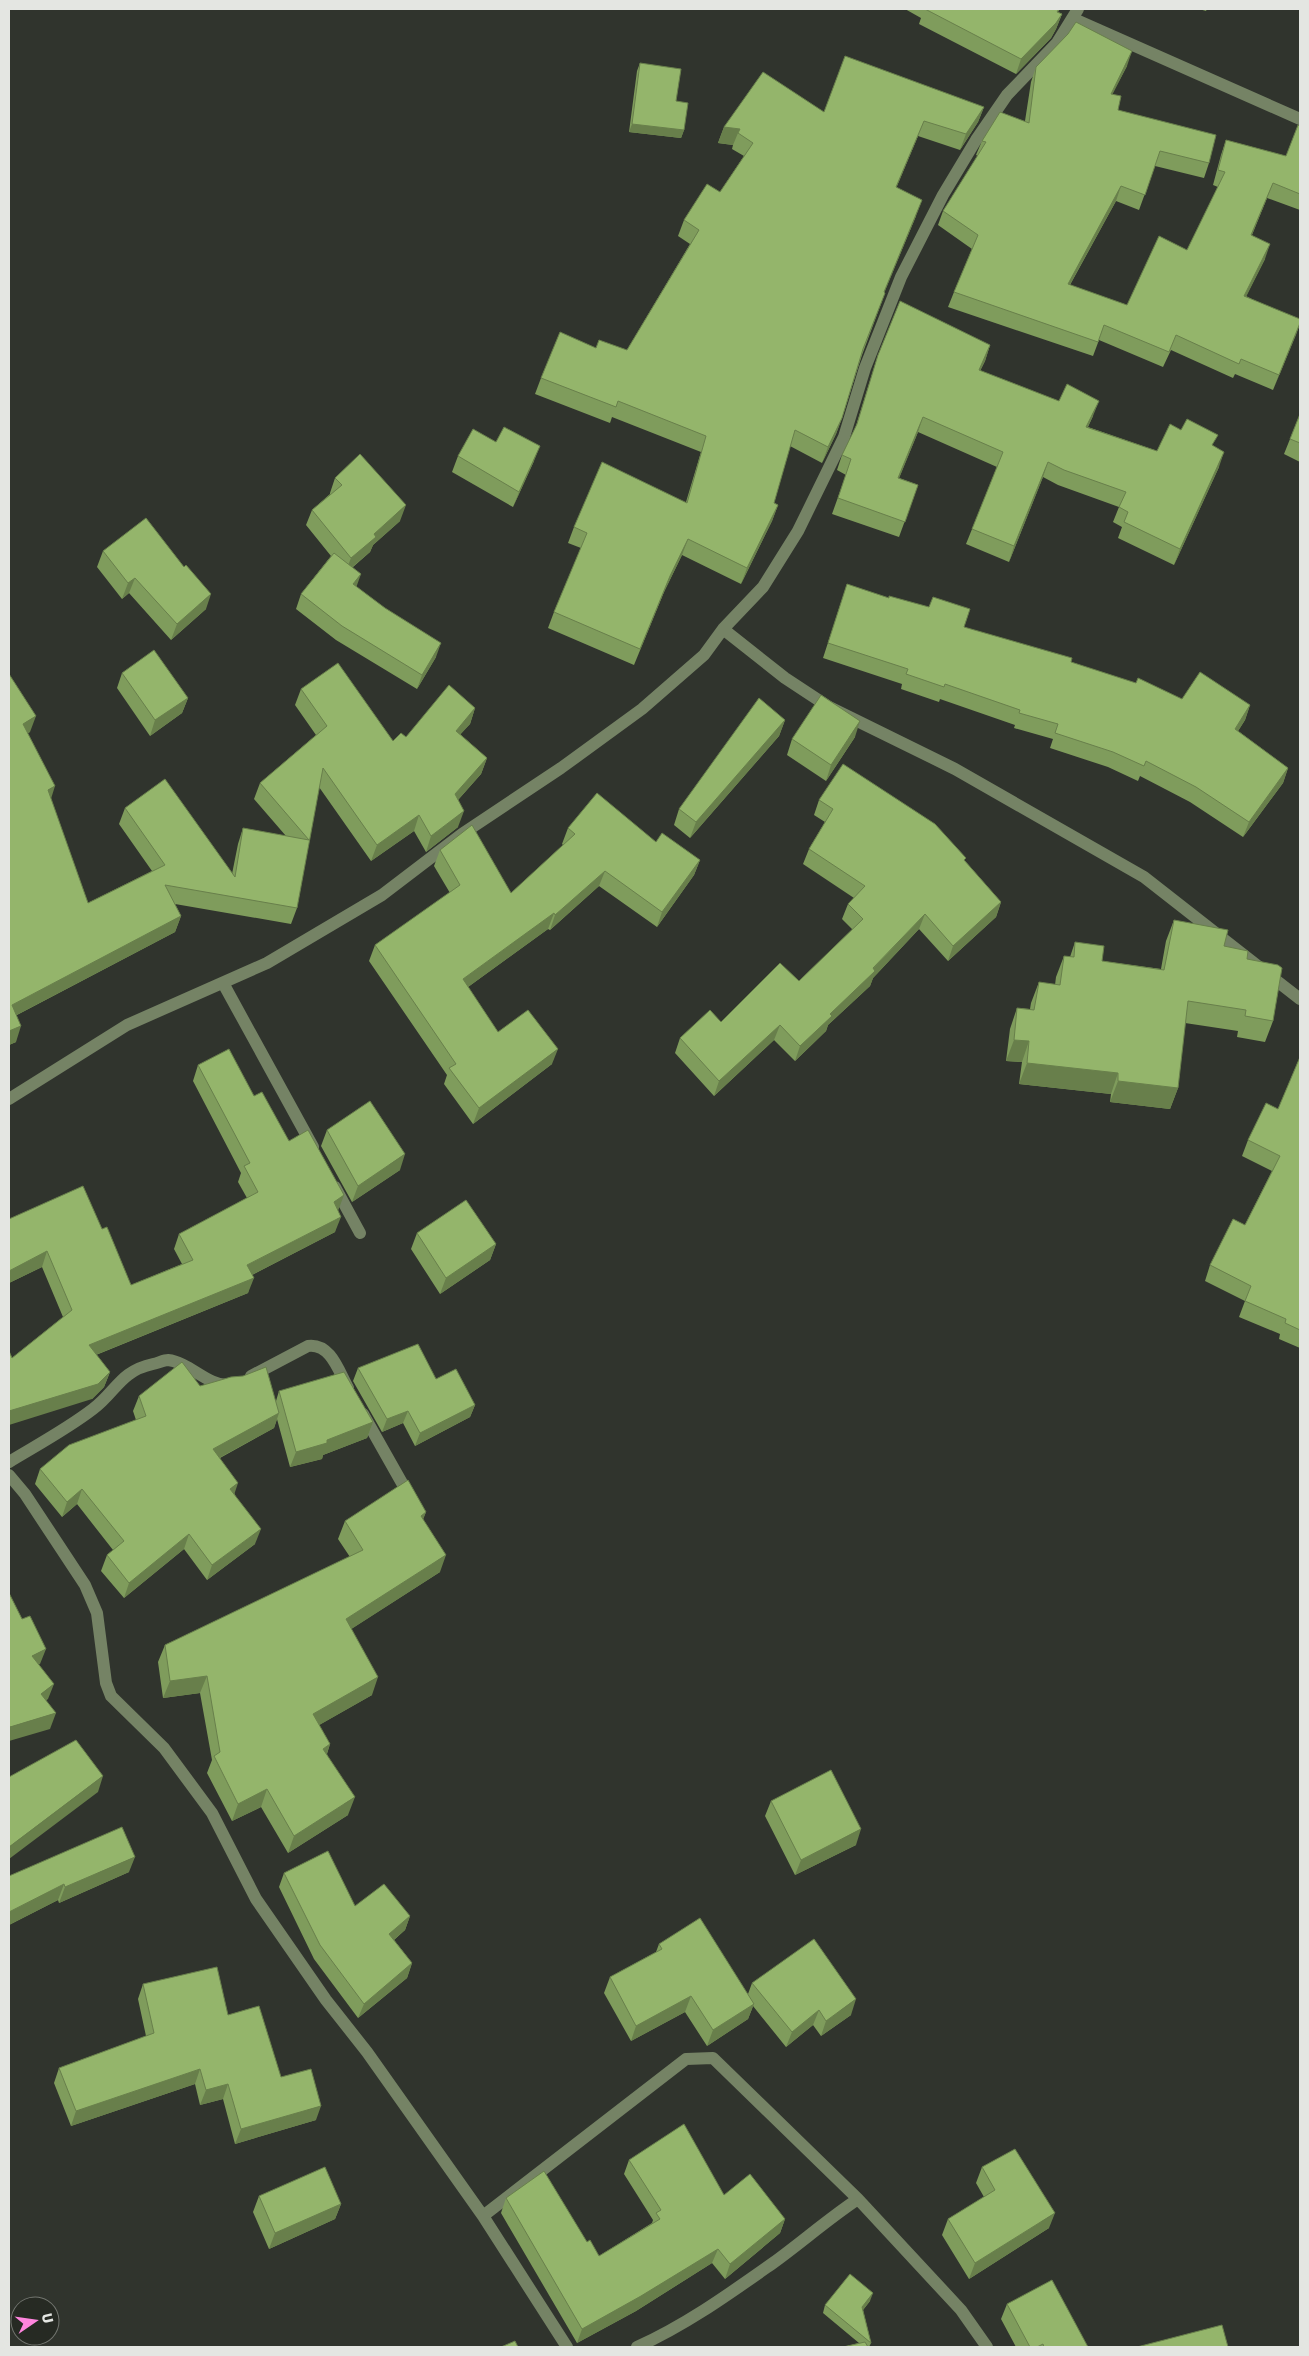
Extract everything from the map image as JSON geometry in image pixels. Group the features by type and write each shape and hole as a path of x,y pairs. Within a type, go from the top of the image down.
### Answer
{"street":[{"path":"9,1099 127,1025 267,963 382,895 462,834 562,768 642,709 704,655 723,629 762,587 798,531 844,437 865,368 901,277 943,195 976,140 1007,94 1057,43 1076,14 1300,119"},
{"path":"723,629 785,678 829,707 955,769 1144,877 1300,999"},
{"path":"223,983 318,1156"},
{"path":"327,1173 360,1234"},
{"path":"9,1462 95,1408 117,1383 141,1366 168,1360 199,1373 213,1382 226,1386 236,1383 308,1346 316,1345 327,1352 418,1511"},
{"path":"9,1475 25,1494 85,1585 97,1613 106,1683 111,1696 164,1748 212,1813 256,1899 326,2000 367,2052 483,2216 567,2347"},
{"path":"483,2216 686,2058 713,2058 858,2200 961,2310 986,2347"},
{"path":"637,2347 664,2335 704,2311 773,2262 828,2218 858,2200"}],"building":[{"path":"925,9 1059,9 1057,12 1062,14 1056,23 1021,59"},
{"path":"1076,22 1132,51 1111,94 1121,96 1118,110 1216,135 1209,163 1160,151 1145,195 1121,186 1068,284 1127,305 1159,236 1187,250 1225,172 1218,170 1226,140 1286,156 1298,125 1300,126 1300,194 1273,183 1251,235 1270,244 1244,296 1300,319 1279,375 1241,359 1239,364 1176,335 1169,352 1104,325 1098,342 954,292 978,235 943,211 986,142 982,141 1000,112 1029,123 1036,67 1068,34"},
{"path":"845,56 984,107 966,134 924,121 896,187 922,200 884,292 863,349 842,418 828,447 795,430 774,503 778,505 747,568 688,539 670,576 640,649 554,612 587,533 574,527 602,462 687,503 706,436 618,401 616,407 541,378 560,332 596,348 599,340 627,350 699,230 684,220 707,184 720,192 753,143 738,133 740,129 724,127 763,72 824,112"},
{"path":"640,63 681,69 676,101 688,103 684,130 632,124"},
{"path":"900,301 990,345 979,370 1059,401 1067,384 1099,401 1086,427 1157,451 1170,424 1181,430 1187,419 1218,435 1212,445 1224,452 1180,549 1124,522 1128,512 1119,507 1126,492 1064,470 1048,462 1014,546 972,529 1003,452 923,417 898,478 918,485 905,522 838,498 851,459 842,455 857,424 878,355"},
{"path":"1300,414 1300,443 1290,439"},
{"path":"504,427 540,446 519,492 458,456 473,429 496,442"},
{"path":"360,454 406,505 374,534 376,537 351,558 312,510 342,485 335,478"},
{"path":"146,518 184,567 186,565 211,594 177,624 135,578 128,583 103,551"},
{"path":"334,553 361,574 353,584 385,608 441,643 422,675 342,626 301,594"},
{"path":"847,584 889,598 889,596 929,607 933,597 970,609 964,627 1072,658 1071,662 1136,683 1138,678 1182,699 1200,672 1250,705 1235,729 1288,768 1249,822 1196,787 1146,761 1144,766 1113,752 1055,733 1058,724 1019,713 1020,710 945,684 944,687 906,674 908,669 828,643"},
{"path":"154,650 188,698 155,720 122,673"},
{"path":"338,663 393,741 401,733 406,737 449,685 475,708 456,731 487,758 455,794 464,811 431,836 419,815 377,845 323,768 297,908 165,885 181,916 12,1005 21,1026 9,1031 9,674 36,716 23,724 55,786 48,790 88,903 165,865 125,808 165,779 235,877 243,828 309,840 260,783 327,726 301,689"},
{"path":"821,695 860,721 831,765 792,739"},
{"path":"759,698 785,720 696,822 679,809"},
{"path":"843,764 935,824 966,858 964,860 1001,902 953,946 925,914 873,968 875,971 800,1046 780,1025 719,1081 680,1038 710,1010 721,1022 780,963 799,981 863,919 848,904 865,886 809,849 833,809 819,800"},
{"path":"597,793 656,842 662,833 700,860 662,912 605,871 555,915 554,913 463,979 498,1032 528,1010 558,1049 479,1108 449,1068 456,1064 375,945 460,885 440,850 472,825 511,893 575,834 568,828"},
{"path":"1174,920 1228,930 1224,946 1248,951 1247,959 1278,965 1282,968 1273,1021 1245,1016 1246,1010 1188,1001 1178,1088 1118,1081 1118,1073 1027,1063 1029,1041 1014,1040 1017,1008 1034,1010 1039,982 1060,985 1064,956 1074,957 1075,942 1104,946 1102,961 1164,970"},
{"path":"229,1049 254,1096 262,1092 289,1141 308,1130 344,1195 334,1202 341,1217 247,1265 254,1278 89,1345 110,1372 98,1384 9,1411 9,1351 12,1358 72,1310 47,1251 9,1271 9,1219 83,1186 102,1229 107,1227 131,1285 193,1260 179,1234 258,1192 244,1166 250,1163 198,1065"},
{"path":"1300,1057 1300,1330 1285,1323 1286,1319 1245,1301 1251,1286 1210,1265 1233,1219 1245,1225 1280,1156 1248,1140 1266,1103 1278,1109"},
{"path":"370,1101 405,1154 358,1186 327,1130"},
{"path":"466,1200 496,1244 446,1278 417,1233"},
{"path":"418,1344 436,1379 456,1369 475,1405 420,1433 408,1411 387,1419 358,1368"},
{"path":"182,1362 200,1386 231,1377 243,1376 266,1367 279,1413 213,1449 238,1483 230,1489 261,1529 212,1565 189,1534 129,1583 107,1555 124,1541 82,1489 67,1502 40,1469 69,1445 146,1416 139,1396"},
{"path":"344,1372 373,1422 327,1440 327,1443 296,1452 279,1391"},
{"path":"408,1480 426,1512 421,1516 446,1555 346,1619 378,1677 313,1714 330,1744 323,1749 355,1797 294,1836 267,1789 238,1804 214,1756 220,1752 207,1676 170,1681 165,1645 363,1550 345,1521"},
{"path":"9,1593 22,1619 30,1616 46,1649 32,1656 54,1684 41,1694 56,1713 10,1727 9,1725"},
{"path":"76,1740 103,1776 9,1847 9,1777"},
{"path":"831,1770 861,1829 801,1860 771,1801"},
{"path":"122,1827 135,1857 65,1887 64,1884 9,1912 9,1876"},
{"path":"328,1851 355,1906 384,1884 410,1916 389,1934 412,1963 364,2004 320,1945 284,1873"},
{"path":"700,1918 754,2004 713,2030 691,1996 636,2026 610,1977 662,1949 659,1944"},
{"path":"814,1939 856,1999 826,2021 819,2010 792,2032 752,1983"},
{"path":"217,1967 228,2015 259,2006 281,2077 311,2069 321,2106 241,2129 228,2084 206,2090 200,2069 76,2111 59,2068 154,2033 143,1984"},
{"path":"684,2124 724,2195 750,2174 785,2219 730,2264 718,2249 582,2329 506,2198 544,2171 587,2242 590,2240 599,2256 660,2219 656,2213 661,2210 629,2160"},
{"path":"1015,2149 1055,2213 975,2263 948,2219 995,2190 982,2167"},
{"path":"325,2167 341,2204 275,2233 259,2196"},
{"path":"850,2274 873,2293 862,2307 871,2343 825,2305"},
{"path":"1052,2280 1088,2347 1044,2347 1043,2344 1037,2347 1030,2347 1007,2304"},
{"path":"1222,2325 1228,2347 1137,2347"},
{"path":"515,2341 518,2347 501,2347"},
{"path":"865,2342 868,2347 843,2347"}]}
